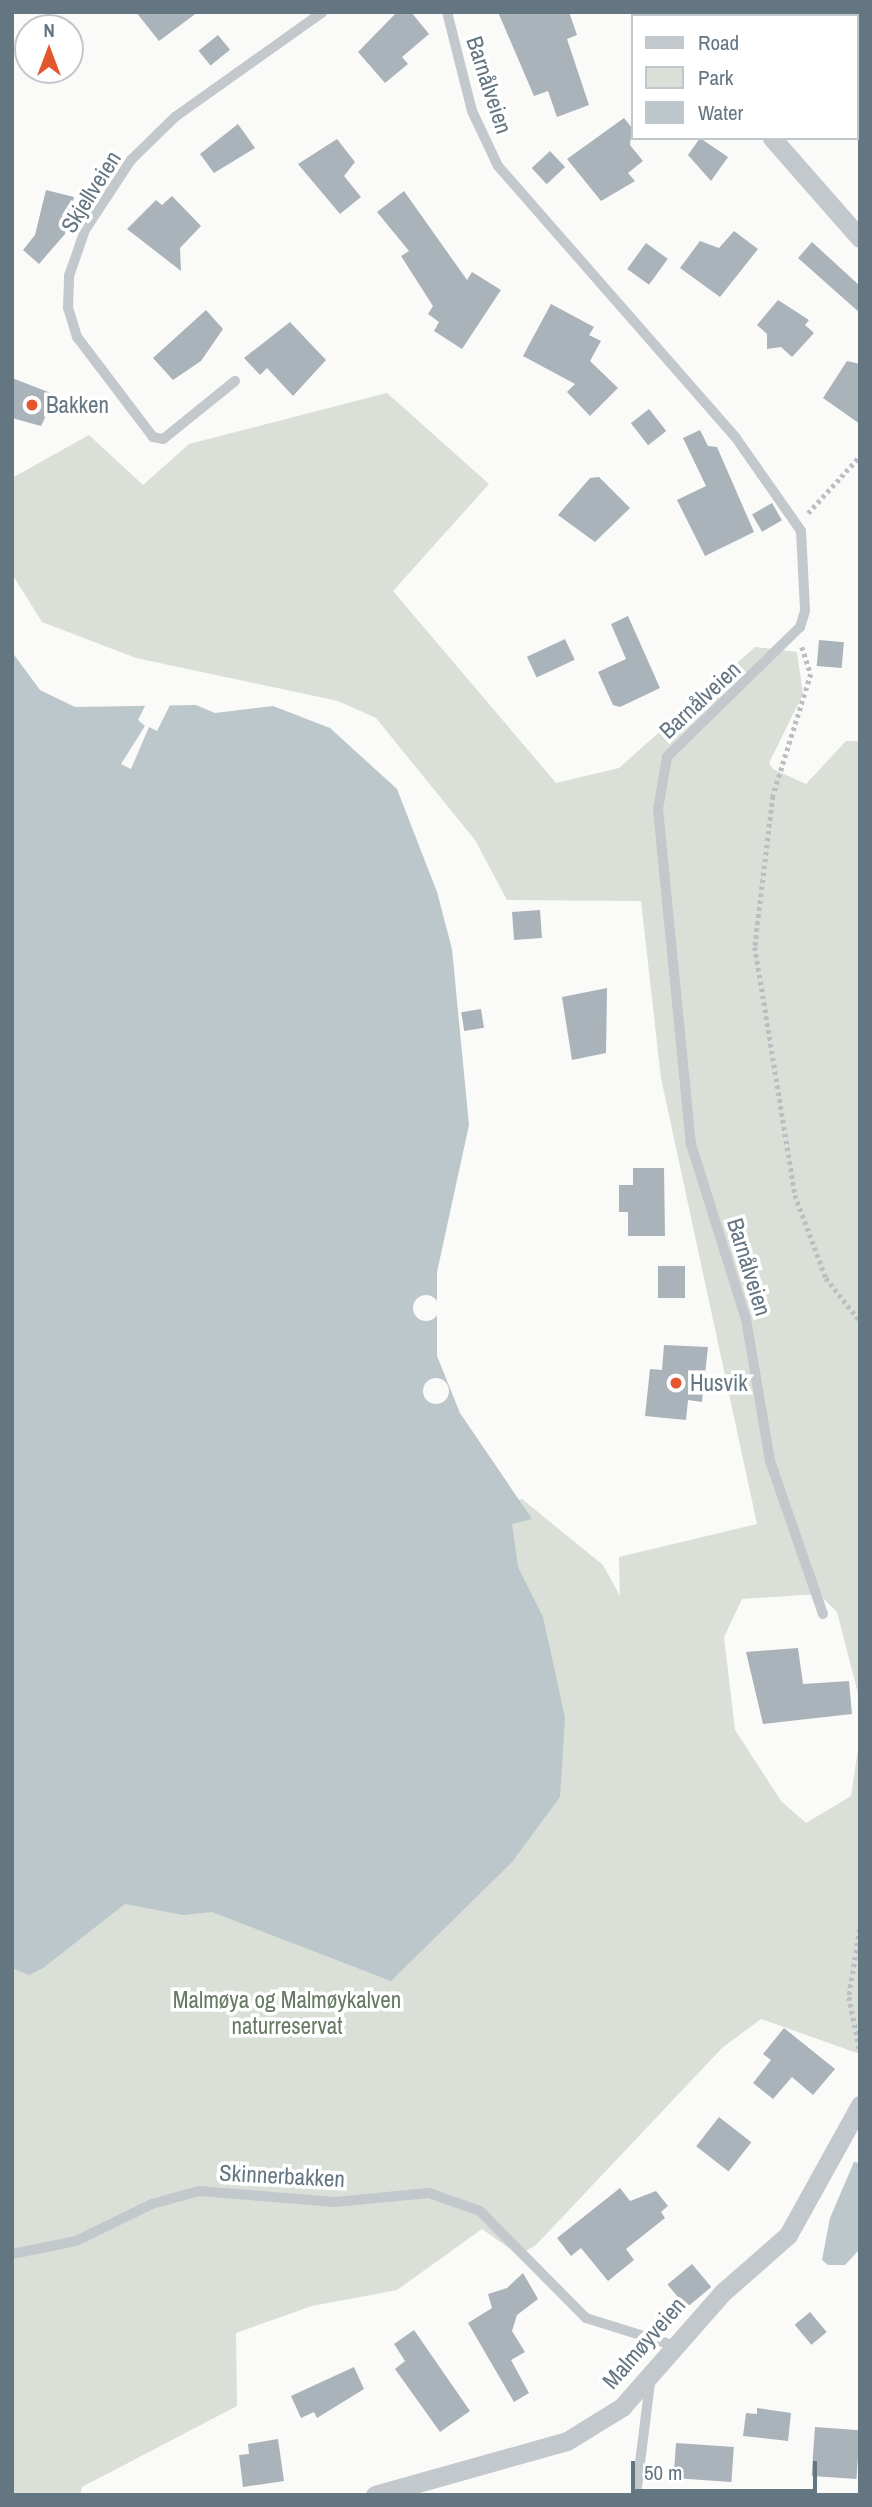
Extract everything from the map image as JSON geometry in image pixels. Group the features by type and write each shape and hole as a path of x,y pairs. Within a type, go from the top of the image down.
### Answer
{"street":[{"path":"774,140 860,238"},
{"name":"Malmøyveien","path":"375,2495 580,2436 650,2378 722,2293 788,2235 860,2105"}],"lane":[{"name":"Skjellveien","path":"235,381 163,439 153,437 77,337 68,308 69,276 85,230 131,160 176,117 323,12"},
{"name":"Barnålveien","path":"447,12 472,111 498,166 736,438 797,523"},
{"path":"795,636 805,611 797,523"},
{"name":"Barnålveien","path":"795,636 667,757 658,809 691,1144 747,1320 770,1461 823,1614"},
{"name":"Skinnerbakken","path":"12,2254 76,2241 152,2204 200,2191 335,2202 429,2193 481,2211 586,2318 676,2346"},
{"path":"636,2495 650,2378"}],"path":[{"path":"797,523 860,456"},
{"path":"795,636 811,674 773,796 755,947 795,1195 826,1278 860,1321"},
{"path":"860,1929 849,1997 860,2051"}],"green space":[{"path":"658,12 853,12 848,14"},
{"name":"Malmøya og Malmøykalven naturreservat","path":"387,393 489,484 393,591 556,783 619,768 755,647 797,652 803,694 769,763 773,769 806,784 846,741 860,741 860,1701 837,1612 819,1594 742,1599 724,1637 735,1730 781,1801 806,1823 851,1796 860,1736 860,2054 761,2019 722,2048 536,2245 519,2255 482,2229 397,2290 312,2306 236,2333 237,2406 82,2487 80,2495 12,2495 12,1683 522,1499 603,1565 620,1596 619,1557 757,1524 661,1078 641,901 507,900 475,840 376,718 338,701 136,658 42,622 12,574 12,478 89,435 143,485 189,444"}],"water":[{"path":"12,652 40,690 75,707 196,705 215,713 273,706 330,728 397,789 437,892 452,949 469,1125 437,1272 437,1356 460,1413 532,1519 512,1524 518,1567 543,1617 565,1718 560,1797 512,1862 391,1981 212,1912 183,1915 125,1904 43,1968 29,1975 12,1968"},
{"path":"854,2162 860,2163 860,2249 845,2265 828,2265 822,2260 830,2218"}],"pier":[{"path":"148,700 172,701 157,731 149,727 131,769 121,764 145,726 138,720"},
{"path":"426,1295 435,1299 439,1308 435,1317 426,1321 417,1317 413,1308 417,1299"},
{"path":"436,1378 445,1382 449,1391 445,1400 436,1404 427,1400 423,1391 427,1382"}],"building":[{"path":"136,12 198,12 159,41"},
{"path":"397,12 411,12 429,34 402,57 408,64 385,83 358,52"},
{"path":"498,12 569,12 577,35 567,39 589,105 557,117 548,91 534,96"},
{"path":"218,35 230,50 211,65 199,51"},
{"path":"624,118 630,126 630,145 643,161 628,173 635,181 601,201 567,159"},
{"path":"238,124 255,148 214,173 200,154"},
{"path":"337,139 355,162 344,176 361,197 340,214 298,164"},
{"path":"699,140 703,140 728,157 711,181 688,155"},
{"path":"550,151 565,167 547,184 532,168"},
{"path":"46,190 74,197 65,234 39,264 23,250 35,235"},
{"path":"404,191 467,280 472,272 501,290 462,349 434,331 439,322 428,314 433,306 401,256 409,251 377,212"},
{"path":"172,196 201,226 180,248 181,271 127,229 156,200 162,205"},
{"path":"734,231 758,249 720,297 680,268 700,241 719,248"},
{"path":"812,242 860,286 860,313 798,258"},
{"path":"646,243 668,259 649,285 627,269"},
{"path":"778,300 809,320 805,325 814,333 792,357 781,347 767,349 767,334 757,325"},
{"path":"551,304 594,327 589,335 601,341 590,361 618,388 590,416 567,392 575,384 523,356"},
{"path":"206,310 223,329 201,361 173,380 153,358"},
{"path":"290,322 326,360 293,396 267,368 260,375 244,358"},
{"path":"847,361 860,364 860,424 823,398"},
{"name":"Bakken","path":"12,378 56,395 41,426 12,418"},
{"path":"649,409 666,431 648,445 631,423"},
{"path":"700,430 708,446 717,447 754,532 705,556 677,500 706,486 683,438"},
{"path":"599,477 630,508 595,542 558,515 590,478"},
{"path":"772,503 782,520 762,532 752,514"},
{"path":"628,616 660,688 620,707 613,705 598,672 626,659 611,624"},
{"path":"565,639 575,660 537,678 527,657"},
{"path":"819,640 844,642 842,668 817,666"},
{"path":"540,910 542,938 514,940 512,912"},
{"path":"607,988 606,1053 572,1060 562,997"},
{"path":"481,1009 484,1028 464,1031 461,1012"},
{"path":"633,1168 664,1168 665,1236 628,1236 628,1212 619,1212 619,1185 633,1185"},
{"path":"658,1266 685,1266 685,1298 658,1298"},
{"name":"Husvik","path":"664,1345 708,1347 702,1402 688,1400 686,1420 645,1416 650,1369 662,1370"},
{"path":"798,1648 803,1684 849,1681 852,1714 763,1724 746,1652"},
{"path":"784,2028 835,2069 813,2095 792,2077 773,2099 753,2083 771,2060 763,2054"},
{"path":"719,2117 751,2142 729,2171 696,2146"},
{"path":"620,2188 630,2201 656,2191 668,2206 661,2212 665,2218 626,2249 634,2260 608,2281 581,2248 571,2256 557,2238"},
{"path":"692,2264 711,2287 687,2308 667,2285"},
{"path":"523,2273 538,2299 517,2315 512,2331 525,2352 511,2360 529,2393 514,2402 468,2323 492,2308 488,2294 507,2288"},
{"path":"810,2312 827,2332 811,2345 795,2325"},
{"path":"414,2330 470,2411 440,2432 395,2369 405,2361 394,2344"},
{"path":"354,2367 364,2389 317,2418 314,2412 301,2418 291,2396"},
{"path":"757,2408 791,2413 788,2441 743,2436 746,2413 757,2414"},
{"path":"815,2427 860,2430 856,2479 812,2476"},
{"path":"278,2439 284,2481 243,2487 239,2455 249,2454 248,2444"},
{"path":"676,2443 734,2447 731,2482 674,2478"}],"place":[{"name":"Bakken","path":"32,405"},
{"name":"Husvik","path":"676,1383"}]}
